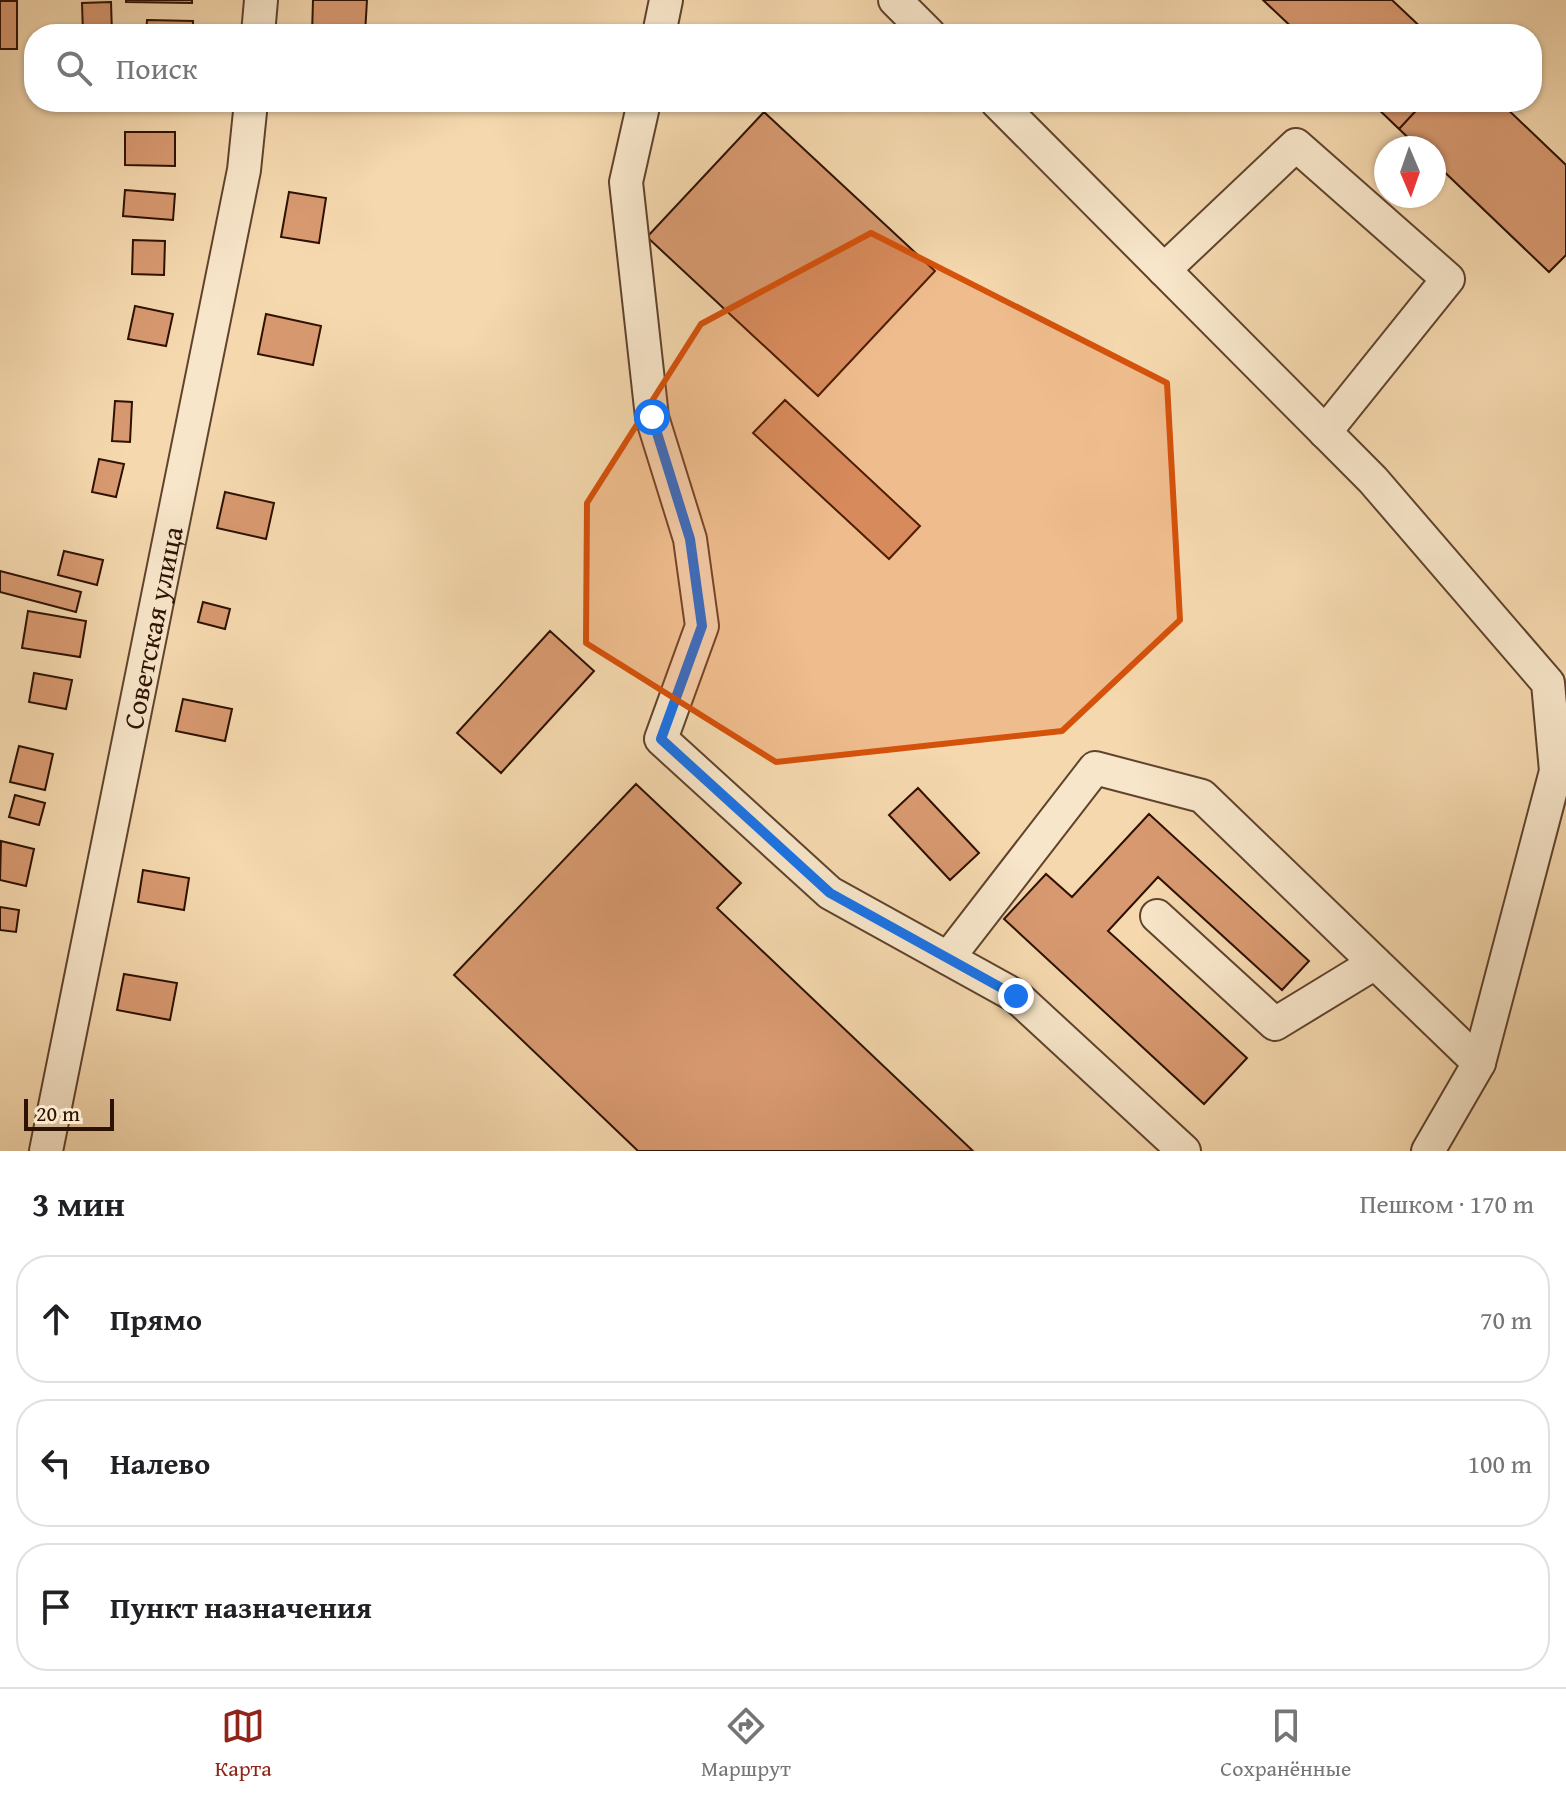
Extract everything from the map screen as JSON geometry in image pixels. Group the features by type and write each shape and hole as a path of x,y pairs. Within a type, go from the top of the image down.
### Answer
{"street":[{"path":"259,24 261,0"},
{"path":"661,24 666,0"},
{"path":"895,0 919,24"},
{"name":"Советская улица","path":"46,1151 244,170 250,112"},
{"path":"642,112 626,182 648,386 652,417 690,539 702,626 661,739 830,893 1016,996 1184,1151"},
{"path":"1007,112 1373,480 1548,683 1556,771 1479,1063 1428,1151"},
{"path":"1164,270 1296,145 1448,279 1325,432"},
{"path":"948,958 1095,768 1202,796 1479,1063"},
{"path":"1157,916 1275,1024 1375,963"}],"highlighted area":[{"path":"871,233 1167,383 1180,620 1062,731 776,762 586,643 587,503 701,324"}],"building":[{"path":"192,0 192,3 126,2"},
{"path":"313,0 367,0 366,24 312,24"},
{"path":"1263,0 1392,0 1417,24 1288,24"},
{"path":"0,1 17,1 17,49 0,49"},
{"path":"111,2 112,24 83,24 82,3"},
{"path":"147,20 193,21 193,24 147,24"},
{"path":"764,112 935,271 818,396 647,237"},
{"path":"1381,112 1415,112 1399,129"},
{"path":"1415,112 1510,112 1566,165 1566,255 1549,272 1446,173 1446,136 1406,136 1399,129"},
{"path":"125,132 175,132 175,166 125,165"},
{"path":"125,190 175,194 173,220 123,216"},
{"path":"289,192 326,198 319,243 281,237"},
{"path":"133,240 165,241 164,275 132,274"},
{"path":"135,306 173,314 166,346 128,339"},
{"path":"266,314 321,326 313,365 258,354"},
{"path":"785,400 920,526 889,559 753,433"},
{"path":"115,401 132,402 130,442 112,441"},
{"path":"99,459 124,464 116,497 92,492"},
{"path":"225,492 274,503 266,539 217,528"},
{"path":"64,551 103,560 97,585 58,575"},
{"path":"0,571 81,592 76,612 0,592"},
{"path":"203,602 230,609 225,629 198,622"},
{"path":"28,611 86,621 80,657 22,648"},
{"path":"550,631 594,671 501,773 457,733"},
{"path":"34,673 72,680 66,709 29,702"},
{"path":"183,699 232,709 225,741 176,731"},
{"path":"19,746 53,754 45,790 10,782"},
{"path":"636,784 741,883 717,908 973,1151 638,1151 454,975"},
{"path":"918,788 979,853 950,880 889,815"},
{"path":"15,795 45,803 39,825 9,817"},
{"path":"1149,814 1309,961 1282,990 1158,877 1108,931 1247,1058 1204,1104 1004,919 1046,874 1072,897"},
{"path":"1,841 34,849 26,886 0,880"},
{"path":"143,870 189,878 184,910 138,902"},
{"path":"0,907 19,910 16,932 0,930"},
{"path":"124,974 177,983 170,1020 117,1010"}],"route":[{"path":"652,417 690,539 702,626 661,739 830,893 1016,996"}]}
